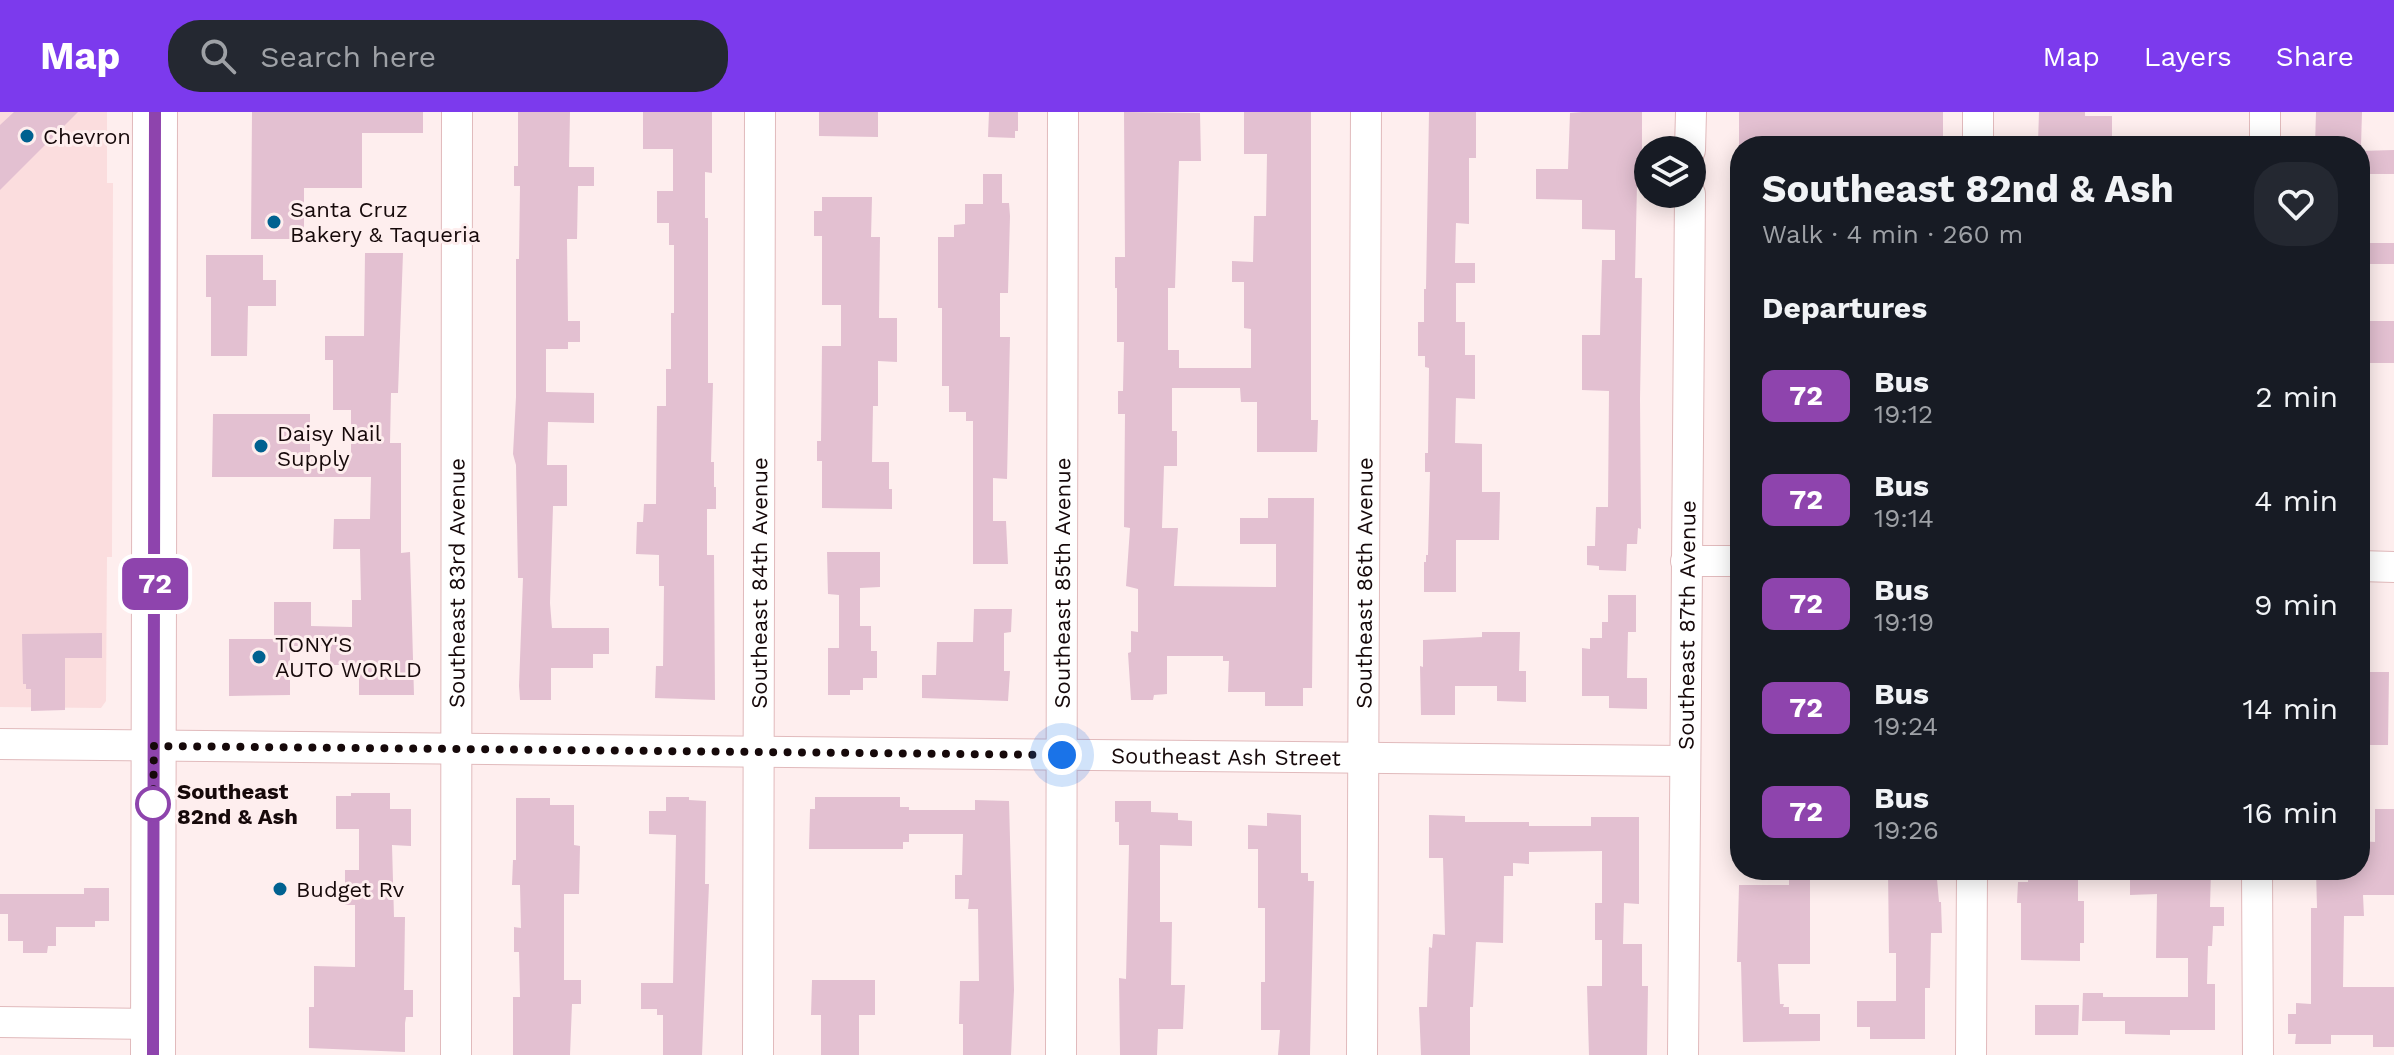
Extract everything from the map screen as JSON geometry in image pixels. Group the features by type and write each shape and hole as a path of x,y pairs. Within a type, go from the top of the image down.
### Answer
{"main road":[{"path":"153,1039 155,112"}],"street":[{"name":"Southeast 83rd Avenue","path":"456,1055 457,112"},
{"name":"Southeast 84th Avenue","path":"758,1055 760,112"},
{"name":"Southeast 85th Avenue","path":"1061,1055 1063,112"},
{"name":"Southeast 86th Avenue","path":"1362,1055 1366,112"},
{"path":"1690,136 1691,112"},
{"path":"1978,112 1978,136"},
{"path":"2265,112 2265,136"},
{"name":"Southeast 87th Avenue","path":"1683,1055 1690,208"},
{"path":"1686,561 1730,561"},
{"path":"2370,566 2394,567"},
{"name":"Southeast Ash Street","path":"0,744 1684,761"},
{"path":"1971,1055 1972,880"},
{"path":"2257,880 2258,1055"},
{"path":"0,1022 153,1039"}],"shaded area":[{"path":"0,112 107,112 107,183 113,183 112,557 107,557 106,701 101,708 0,707"}],"building":[{"name":"Chevron","path":"14,112 78,112 0,190 0,125"},
{"path":"252,112 423,112 423,133 362,133 362,188 304,188 304,239 251,239"},
{"path":"518,112 570,112 569,167 594,167 594,186 578,186 577,239 567,239 568,321 580,321 580,342 568,342 568,349 546,349 546,392 594,393 594,423 548,422 547,465 567,465 567,506 553,506 550,603 552,628 609,628 609,654 593,654 593,668 551,668 551,700 520,700 519,686 523,578 518,578 516,465 513,454 520,186 514,186 514,166 518,166"},
{"path":"643,112 712,112 712,173 705,172 705,218 708,218 708,383 713,383 711,462 714,462 716,487 716,509 707,509 707,555 714,555 715,700 655,698 656,666 663,666 664,586 659,586 659,555 636,554 637,522 643,522 644,504 656,504 657,406 666,406 666,369 671,369 671,313 674,313 674,245 669,245 669,223 657,223 657,191 673,191 673,149 643,149"},
{"path":"819,112 878,112 878,137 819,136"},
{"path":"989,112 1018,112 1015,138 988,137"},
{"path":"1124,112 1200,113 1201,161 1179,161 1175,288 1168,288 1168,350 1179,350 1179,368 1251,368 1251,329 1244,328 1244,282 1232,282 1232,261 1253,262 1254,216 1266,216 1267,154 1244,154 1244,112 1311,112 1311,420 1318,420 1317,452 1257,452 1257,402 1241,402 1240,388 1172,388 1172,431 1177,431 1177,466 1164,466 1162,528 1178,528 1174,586 1276,587 1276,544 1240,544 1240,518 1268,518 1268,498 1314,498 1312,688 1303,688 1303,706 1265,706 1265,692 1228,692 1229,661 1223,661 1223,656 1167,656 1167,694 1154,695 1153,700 1131,700 1128,653 1131,652 1131,631 1138,632 1138,589 1126,586 1130,528 1124,527 1125,414 1118,414 1118,391 1123,391 1124,342 1117,342 1115,288 1115,257 1125,257"},
{"path":"1429,112 1476,112 1476,158 1469,158 1469,224 1456,223 1455,263 1475,263 1475,283 1456,283 1456,322 1465,322 1465,355 1475,355 1475,399 1456,398 1455,443 1482,444 1482,492 1500,492 1499,540 1456,540 1456,592 1424,592 1430,472 1425,472 1429,368 1425,367 1425,356 1418,356 1418,322 1424,322 1426,289"},
{"path":"1642,112 1642,136 1634,136 1635,278 1642,278 1641,529 1638,528 1637,544 1627,544 1626,571 1599,570 1599,566 1587,565 1587,546 1595,546 1596,507 1608,507 1609,391 1582,390 1582,335 1600,335 1602,260 1615,260 1615,230 1582,229 1582,200 1536,199 1536,169 1568,169 1570,113"},
{"path":"1739,112 1943,112 1943,136 1739,136"},
{"path":"2039,112 2085,112 2085,116 2112,116 2112,136 2038,136"},
{"path":"2316,112 2362,112 2361,136 2315,136"},
{"path":"2394,150 2394,174 2370,174 2370,151"},
{"path":"983,174 1002,174 1002,203 1009,203 1010,216 1008,293 1000,293 1000,337 1010,337 1007,479 993,478 993,521 1006,521 1008,564 973,564 973,421 966,421 966,412 949,412 949,386 942,386 938,237 954,237 954,225 965,224 965,204 983,204"},
{"path":"822,197 872,197 871,237 880,237 879,318 897,318 897,362 878,361 878,406 873,406 872,462 889,462 892,509 822,508 822,461 817,461 817,441 821,441 822,346 841,346 841,305 822,305 822,236 814,236 814,211 822,211"},
{"path":"2370,243 2394,243 2394,264 2370,264"},
{"path":"365,253 403,253 398,393 391,393 390,443 401,443 401,553 410,552 414,695 359,695 359,665 330,665 330,646 290,646 290,695 229,696 229,639 274,639 274,602 311,602 311,626 352,627 352,600 361,600 360,549 333,549 334,519 370,519 371,477 212,477 213,414 310,414 310,458 351,458 351,410 333,410 333,360 325,360 325,336 364,336"},
{"path":"206,255 263,255 263,280 276,280 276,306 248,306 247,356 211,356 211,297 206,297"},
{"path":"2370,321 2394,321 2394,363 2370,363"},
{"path":"827,552 880,552 880,587 860,588 860,626 871,626 871,651 877,651 877,678 863,678 863,690 850,690 850,695 828,695 828,648 839,648 839,595 828,594"},
{"path":"1608,595 1636,595 1636,632 1628,632 1627,678 1647,678 1647,709 1609,708 1609,696 1582,696 1582,648 1590,649 1590,638 1602,638 1602,622 1608,622"},
{"path":"974,609 1012,609 1011,632 1004,633 1004,671 1010,671 1008,701 922,698 922,675 936,675 937,642 973,642"},
{"path":"1482,632 1520,632 1519,671 1526,671 1526,702 1497,701 1497,686 1455,686 1455,715 1421,715 1423,640 1482,637"},
{"path":"102,633 102,658 65,658 65,710 31,711 31,689 26,689 26,684 23,684 22,634"},
{"path":"2370,672 2389,672 2388,745 2370,745"},
{"path":"351,793 390,793 390,809 411,809 411,846 392,845 394,917 405,917 404,990 413,990 413,1017 406,1017 405,1023 405,1052 309,1048 309,1007 314,1007 314,966 355,967 355,905 345,905 345,870 359,870 359,829 336,829 336,796 351,796"},
{"path":"666,797 706,801 705,884 709,884 702,1055 663,1055 663,1015 657,1015 657,1009 641,1009 641,983 673,983 676,835 649,834 649,811 666,811"},
{"path":"815,797 900,797 900,807 909,807 909,810 975,810 975,800 1009,801 1014,990 1011,1055 963,1055 963,1024 959,1024 960,981 979,981 978,909 968,909 969,899 955,899 955,875 962,875 963,834 909,834 909,842 903,842 903,849 809,849 810,809 815,809"},
{"path":"516,798 550,798 550,805 574,805 574,845 580,846 579,894 564,894 564,980 581,980 581,1004 572,1004 570,1055 513,1055 513,997 520,997 519,952 514,952 514,927 521,928 520,885 512,885 513,860 516,860"},
{"path":"1115,801 1151,801 1151,812 1178,813 1178,820 1192,821 1192,846 1160,845 1160,922 1172,922 1171,985 1185,985 1183,1029 1158,1029 1157,1055 1120,1055 1119,978 1126,979 1129,845 1119,845"},
{"path":"2375,809 2394,809 2394,895 2363,895 2364,916 2344,916 2343,987 2394,987 2394,1047 2373,1047 2373,1035 2331,1035 2331,1044 2295,1044 2296,1034 2288,1034 2288,1014 2296,1014 2296,1003 2311,1004 2311,908 2317,908 2316,880 2370,880 2370,842 2375,842"},
{"path":"1267,813 1301,815 1301,873 1308,873 1308,881 1314,881 1310,1055 1278,1055 1280,1030 1261,1030 1261,982 1265,982 1265,908 1258,908 1258,849 1248,849 1248,825 1267,826"},
{"path":"1429,815 1465,816 1465,822 1529,822 1529,826 1591,826 1591,817 1639,817 1639,904 1624,903 1623,944 1642,944 1642,986 1648,986 1647,1055 1589,1055 1587,986 1602,986 1602,940 1595,940 1595,903 1602,903 1602,851 1529,852 1529,864 1513,863 1513,876 1504,876 1503,943 1476,942 1473,1007 1470,1007 1470,1055 1421,1055 1419,1007 1427,1007 1429,947 1432,948 1433,934 1445,935 1443,858 1429,858"},
{"path":"1789,880 1810,880 1810,964 1778,964 1780,1004 1789,1007 1789,1014 1820,1014 1820,1041 1743,1042 1741,962 1737,962 1739,885 1789,885"},
{"path":"1888,880 1937,880 1942,933 1931,933 1930,988 1925,988 1925,1039 1870,1039 1870,1027 1857,1027 1857,1001 1896,1001 1896,953 1889,953"},
{"path":"2078,880 2078,901 2084,901 2084,943 2080,943 2080,961 2021,960 2018,882"},
{"path":"2130,880 2211,880 2210,907 2224,907 2224,926 2213,926 2212,946 2208,946 2207,984 2215,984 2215,1030 2170,1030 2170,1035 2125,1034 2125,1021 2082,1021 2083,993 2103,993 2103,997 2188,997 2188,958 2156,958 2157,894 2130,895"},
{"path":"84,888 109,888 109,921 95,921 95,927 56,927 56,946 48,946 47,953 23,953 23,941 8,941 8,914 0,914 0,894 84,894"},
{"path":"812,980 875,980 875,1015 859,1015 859,1055 821,1055 821,1015 811,1015"},
{"path":"2035,1005 2079,1005 2078,1035 2035,1035"}],"bus line":[{"name":"72","path":"153,1055 155,112"}],"place":[{"name":"Chevron","path":"27,136"},
{"name":"Santa Cruz Bakery & Taqueria","path":"274,222"},
{"name":"Daisy Nail Supply","path":"261,446"},
{"name":"TONY'S AUTO WORLD","path":"259,657"},
{"name":"Southeast 82nd & Ash","path":"153,804"},
{"name":"Budget Rv","path":"280,889"}],"route":[{"path":"153,804 153,811 154,746 1062,755"}]}
